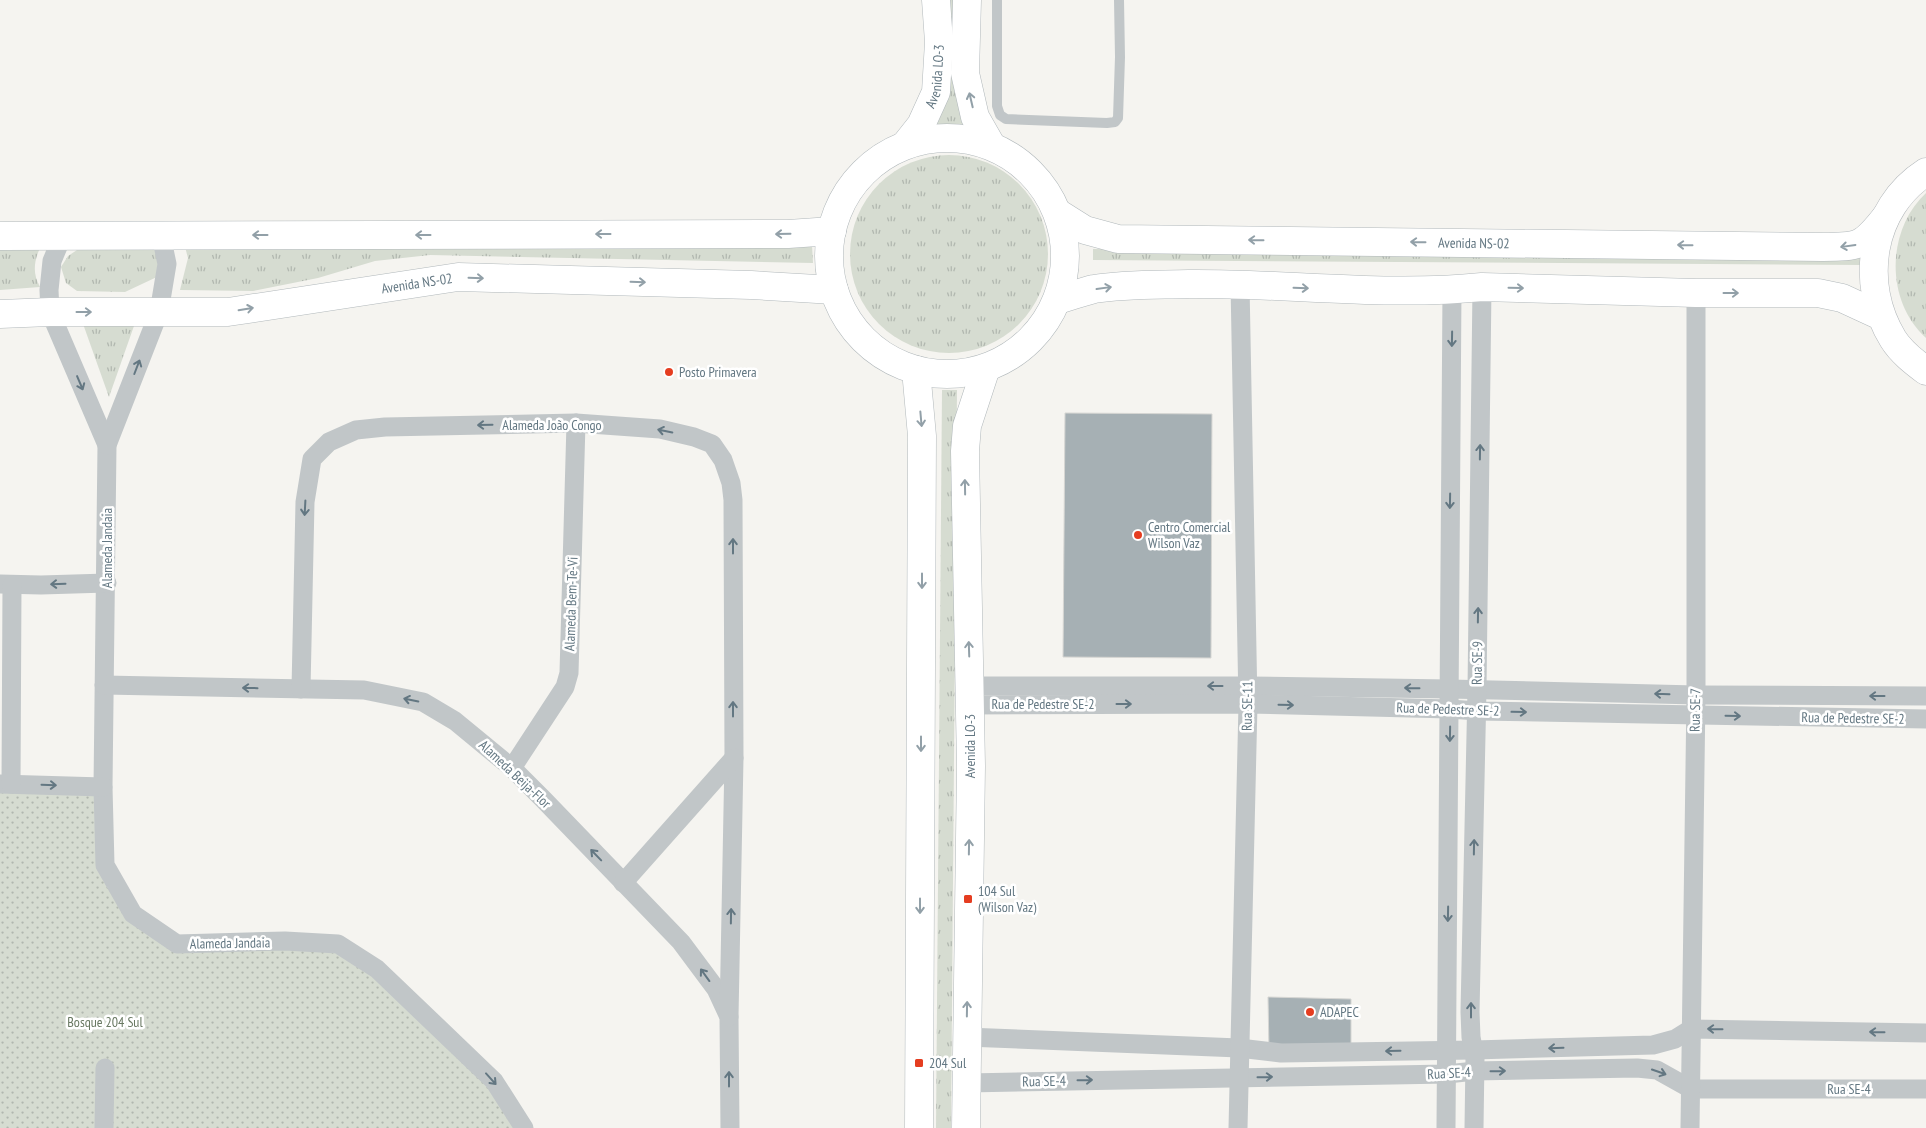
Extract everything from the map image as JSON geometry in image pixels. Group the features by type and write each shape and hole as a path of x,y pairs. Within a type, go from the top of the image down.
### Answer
{"street":[{"name":"Avenida LO-3","path":"906,144 921,124 936,92 940,42 936,0"},
{"name":"Avenida LO-3","path":"968,0 965,73 975,117 990,144"},
{"path":"934,137 963,137 990,144 1019,161 1042,184 1058,213 1066,257 1057,300 1040,329 1016,352 986,368 951,375 916,370 880,354 852,326 834,290 829,261 832,232 846,194 872,164 906,144 934,137"},
{"path":"1926,172 1899,196 1885,218 1874,250 1873,284 1881,316 1894,340 1912,360 1926,371"},
{"name":"Avenida NS-02","path":"1058,213 1085,230 1118,239 1823,247 1857,245 1869,238 1885,218"},
{"path":"0,236 768,234 832,232"},
{"name":"Alameda Jandaia","path":"162,235 167,264 159,312 107,445 107,583 103,787 105,865 133,914 177,944 285,941 338,944 377,969 494,1082 524,1128"},
{"name":"Alameda Jandaia","path":"62,237 52,261 49,290 50,312 107,445"},
{"name":"Avenida NS-02","path":"0,314 50,312 228,312 458,277 742,285 834,290"},
{"path":"1057,300 1091,290 1121,285 1240,284 1289,287 1452,290 1482,287 1696,293 1818,293 1842,298 1881,316"},
{"name":"Rua SE-11","path":"1238,1128 1248,695 1240,284"},
{"name":"Rua SE-9","path":"1474,1128 1475,1071 1470,1012 1477,711 1482,287"},
{"name":"Rua SE-9","path":"1446,1128 1452,290"},
{"name":"Rua SE-7","path":"1690,1128 1696,695 1696,293"},
{"name":"Avenida LO-3","path":"966,1128 970,695 965,451 967,426 986,368"},
{"path":"916,370 922,436 919,1128"},
{"name":"Alameda João Congo","path":"301,689 305,502 312,459 329,442 356,430 385,427 576,423 660,429 694,437 712,444 723,460 731,484 733,500 734,758 729,1017"},
{"name":"Alameda Bem-Te-Vi","path":"512,768 565,687 569,673 576,423"},
{"path":"103,787 5,784 6,584 107,583"},
{"name":"Alameda Beija-Flor","path":"104,685 364,690 423,702 455,721 512,768 681,942 716,989 729,1017 730,1128"},
{"name":"Rua de Pedestre SE-2","path":"970,695 1248,695 1449,689 1696,695 1926,696"},
{"name":"Rua de Pedestre SE-2","path":"1248,695 1477,711 1926,719"},
{"path":"623,883 734,758"},
{"name":"Rua SE-4","path":"966,1037 1239,1048 1281,1053 1653,1045 1675,1039 1691,1029 1926,1033"},
{"path":"104,1128 105,1068"},
{"name":"Rua SE-4","path":"967,1083 1447,1074 1475,1071 1638,1068 1657,1070 1690,1089 1926,1089"}],"lane":[{"path":"997,0 997,106 1000,115 1006,119 1107,123 1115,122 1118,118 1120,57 1118,0"}],"green space":[{"path":"946,0 960,0 968,125 937,124 946,75"},
{"path":"939,155 959,155 978,159 996,166 1012,177 1026,191 1041,216 1048,244 1044,283 1037,301 1026,317 1012,331 996,342 978,349 959,353 939,353 920,349 902,342 886,331 872,317 861,301 854,283 850,264 850,244 854,225 861,207 872,191 886,177 902,166 920,159"},
{"path":"1926,193 1926,338 1913,323 1903,305 1897,286 1896,266 1898,245 1903,226 1913,208"},
{"path":"184,243 812,245 813,263 430,255 375,261 318,278 253,291 180,290 188,258"},
{"path":"0,245 41,246 35,266 37,282 40,287 0,290"},
{"path":"153,247 163,255 159,276 125,292 77,291 66,283 61,267 68,256 80,248"},
{"path":"1093,249 1863,254 1863,265 1093,260"},
{"path":"82,321 135,323 109,397"},
{"path":"942,390 957,390 951,1128 936,1128"},
{"name":"Bosque 204 Sul","path":"0,784 103,787 105,865 133,914 177,944 338,944 494,1081 524,1128 0,1128"}],"building":[{"name":"Centro Comercial Wilson Vaz","path":"1065,413 1212,414 1211,658 1063,657"},
{"name":"ADAPEC","path":"1268,997 1351,999 1351,1047 1269,1050"}],"place":[{"name":"Posto Primavera","path":"669,372"},
{"name":"Centro Comercial Wilson Vaz","path":"1138,535"},
{"name":"104 Sul (Wilson Vaz)","path":"968,899"},
{"name":"ADAPEC","path":"1310,1012"},
{"name":"204 Sul","path":"919,1063"}]}
